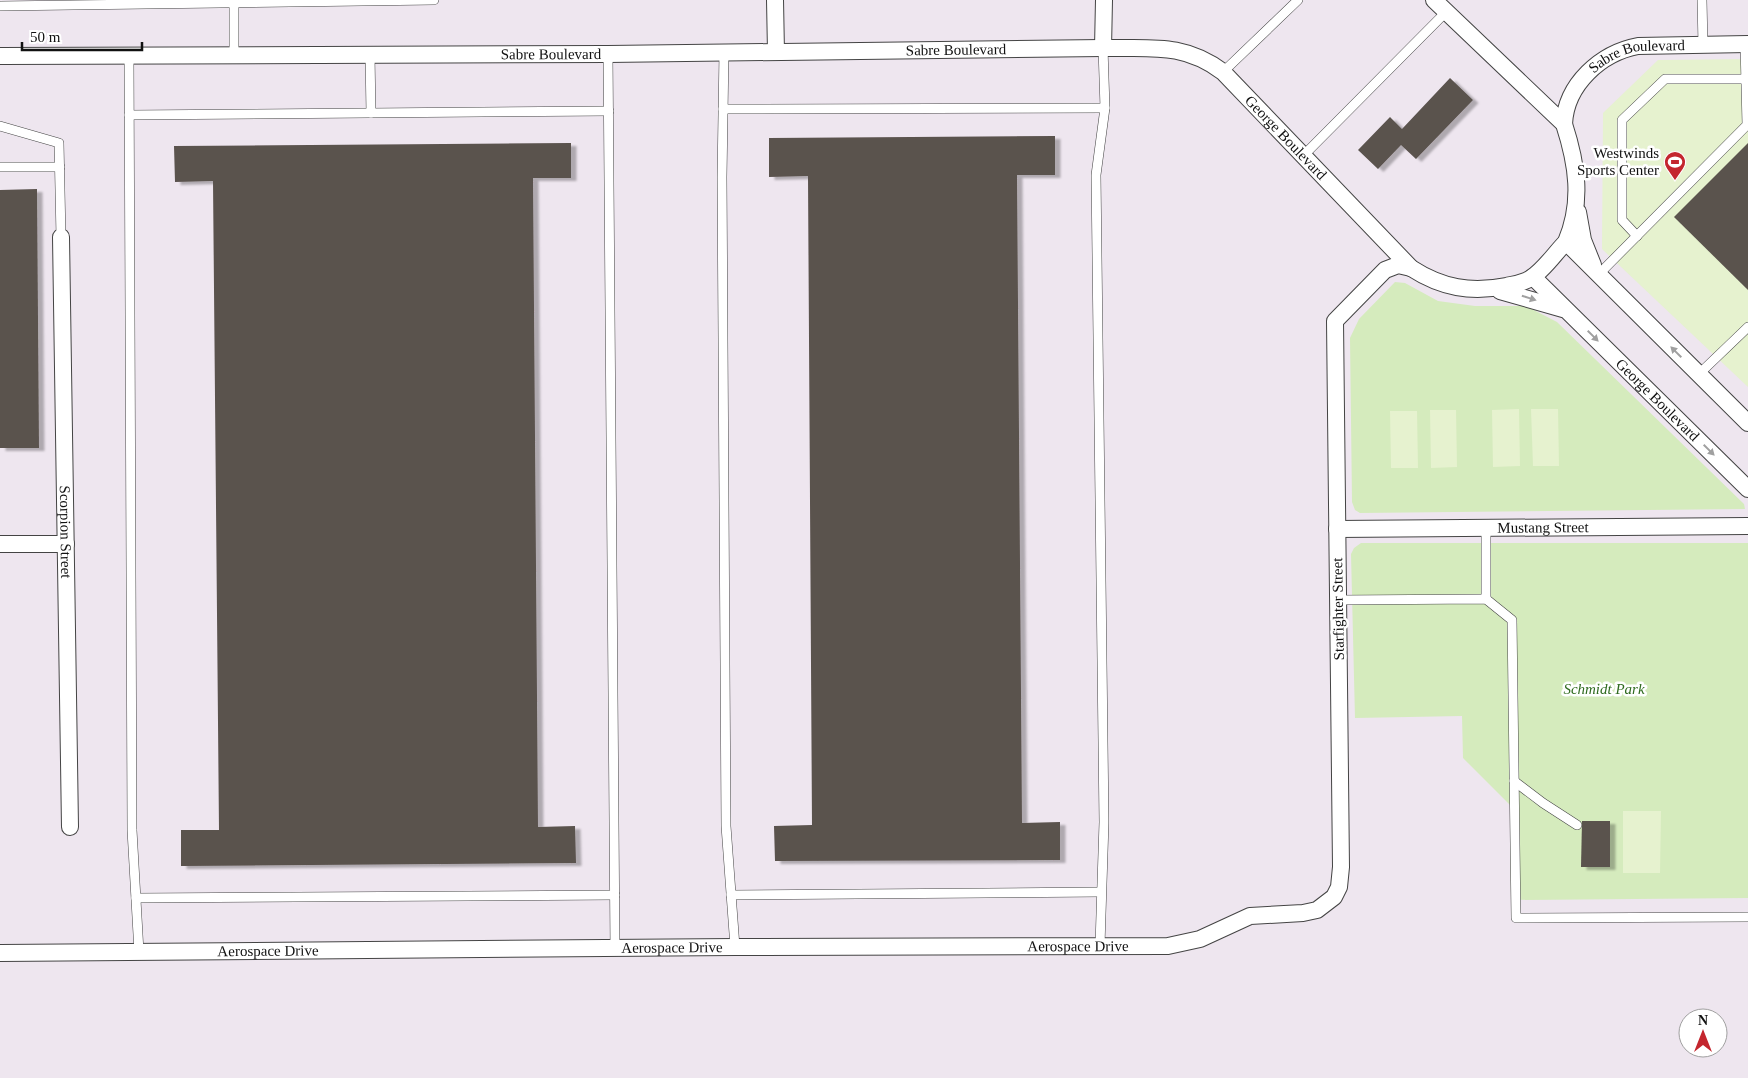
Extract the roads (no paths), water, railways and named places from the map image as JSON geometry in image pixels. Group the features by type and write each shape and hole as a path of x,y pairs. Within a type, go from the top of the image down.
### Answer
{"street":[{"path":"776,0 776,52"},
{"path":"1103,48 1104,0"},
{"path":"1434,0 1446,6 1564,124"},
{"name":"Sabre Boulevard","path":"1564,124 1565,110 1579,83 1609,56 1624,49 1638,46 1746,44"},
{"name":"Sabre Boulevard","path":"0,56 608,54 1103,48"},
{"name":"George Boulevard","path":"1103,48 1169,49 1188,52 1205,59 1223,72 1412,268 1427,278 1443,285 1460,289 1490,289 1518,284 1533,277 1566,242 1577,205"},
{"name":"George Boulevard","path":"1564,124 1576,168 1577,205 1588,257 1599,274"},
{"name":"Scorpion Street","path":"61,237 70,827"},
{"name":"George Boulevard","path":"1566,242 1748,423"},
{"name":"Starfighter Street","path":"1334,897 1339,887 1342,867 1335,321 1386,270 1398,265 1412,268"},
{"name":"George Boulevard","path":"1533,277 1748,489"},
{"name":"George Boulevard","path":"1490,289 1529,298 1568,311"},
{"name":"Mustang Street","path":"1337,529 1748,526"},
{"path":"0,544 66,544"},
{"name":"Aerospace Drive","path":"0,953 1187,944 1250,916 1317,910 1334,897"}],"lane":[{"path":"0,6 434,0"},
{"path":"1223,72 1298,0"},
{"path":"1702,0 1702,45"},
{"path":"234,3 234,55"},
{"path":"1304,155 1446,6"},
{"path":"1599,274 1746,125 1746,44"},
{"path":"1100,946 1104,822 1096,175 1104,108 1103,48"},
{"path":"724,52 726,826 735,946"},
{"path":"370,54 371,113"},
{"path":"608,54 615,949"},
{"path":"128,56 132,820 139,952"},
{"path":"1637,236 1622,220 1622,120 1665,79 1746,79"},
{"path":"723,109 1104,108"},
{"path":"129,115 609,111"},
{"path":"0,126 59,143 61,237"},
{"path":"0,167 60,167"},
{"path":"1699,374 1748,327"},
{"path":"1486,528 1486,599"},
{"path":"1338,600 1486,599 1512,620 1516,918 1748,917"},
{"path":"1514,781 1577,825"},
{"path":"731,895 1102,892"},
{"path":"136,898 615,895"}],"place":[{"name":"Westwinds Sports Center","path":"1675,181"}],"park label":[{"name":"Schmidt Park","path":"1604,689"}]}
